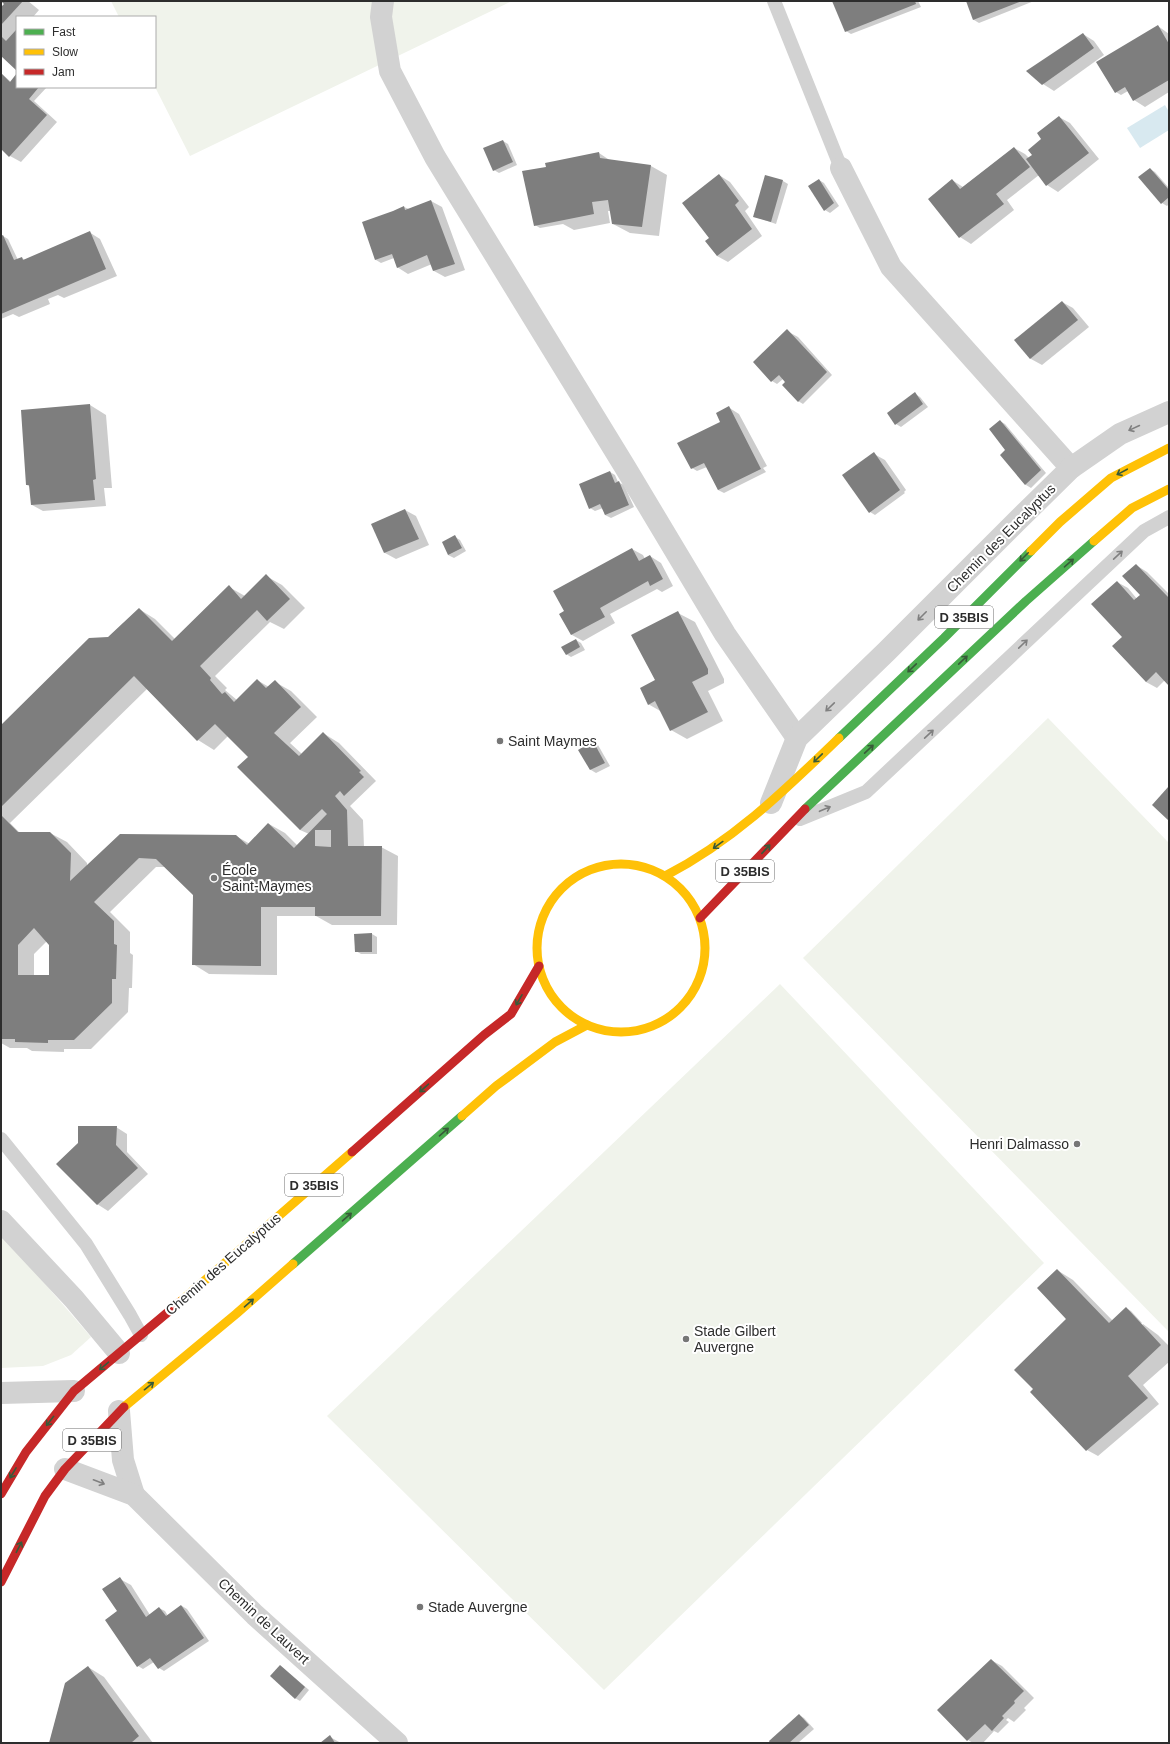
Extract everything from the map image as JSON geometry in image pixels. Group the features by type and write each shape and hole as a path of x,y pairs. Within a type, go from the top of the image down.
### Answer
{"main road":[{"name":"Chemin des Eucalyptus","path":"666,876 692,862 718,845 771,803 944,638 1060,522 1111,478 1169,448"},
{"name":"D 35BIS","path":"700,918 789,824 1026,601 1132,508 1169,489"},
{"path":"611,864 639,865 666,876 686,894 700,918 706,946 702,974 689,999 668,1019 643,1030 614,1032 587,1025 564,1011 548,991 538,966 537,938 545,911 561,888 584,871 611,864"},
{"name":"Chemin des Eucalyptus","path":"74,1391 215,1272 478,1040 511,1014 538,966"},
{"name":"D 35BIS","path":"1,1582 45,1496 65,1469 119,1411 236,1314 496,1086 555,1042 587,1025"},
{"name":"D 35BIS","path":"1,1494 26,1452 74,1391"}],"street":[{"path":"383,1 381,17 390,71 435,157 725,634 797,738"},
{"path":"841,168 891,267 1071,468"},
{"name":"Chemin des Eucalyptus","path":"771,803 797,738 886,652 1071,468 1120,434 1169,412"},
{"path":"1,1221 74,1299 119,1353"},
{"path":"1,1393 74,1391"},
{"name":"Chemin de Lauvert","path":"119,1411 123,1460 134,1495"},
{"name":"Chemin de Lauvert","path":"65,1469 134,1495 255,1615 397,1743"}],"lane":[{"path":"774,1 841,168"},
{"path":"789,824 866,792 1144,531 1169,516"},
{"path":"1,1139 86,1244 141,1335"}],"shaded area":[{"path":"111,1 512,1 190,156 156,88 156,16 118,16"},
{"path":"1165,105 1169,112 1169,130 1140,148 1127,128"},
{"name":"Henri Dalmasso","path":"1048,718 1169,843 1168,1331 803,958"},
{"name":"Stade Gilbert Auvergne","path":"780,984 1044,1263 604,1690 327,1416"},
{"path":"1,1233 91,1337 71,1355 43,1366 1,1368"}],"building":[{"path":"1,1 23,1 1,25 1,7 4,4"},
{"path":"832,1 915,1 916,4 845,32"},
{"path":"966,1 1022,1 973,20"},
{"path":"1158,25 1169,44 1169,80 1133,101 1125,87 1115,93 1096,62"},
{"path":"16,30 16,70 1,56 1,36 6,41"},
{"path":"1083,33 1094,48 1042,85 1026,71"},
{"path":"1,73 10,82 16,74 16,88 38,88 29,99 47,115 9,157 1,149"},
{"path":"1059,116 1089,153 1046,186 1026,159 1032,155 1028,150 1041,139 1037,133"},
{"path":"503,140 513,162 493,171 483,148"},
{"path":"1014,147 1030,167 996,194 1004,204 959,238 928,199 952,179 960,189"},
{"path":"599,152 600,158 651,165 642,227 612,224 608,200 592,202 594,214 534,226 522,171 546,167 545,163"},
{"path":"1150,168 1169,190 1169,197 1161,204 1138,177"},
{"path":"719,174 739,201 735,205 752,229 717,256 705,241 709,238 682,203"},
{"path":"765,175 783,180 771,222 753,217"},
{"path":"819,179 834,203 824,211 808,186"},
{"path":"431,200 455,264 433,271 427,255 397,268 392,254 375,260 362,222 404,206 405,210"},
{"path":"90,231 106,269 1,314 1,236 3,235 14,260 22,257 23,260"},
{"path":"1062,301 1078,320 1030,359 1014,340"},
{"path":"787,329 827,372 798,402 782,385 785,382 779,375 771,382 753,362"},
{"path":"915,392 923,404 895,425 887,413"},
{"path":"90,404 96,479 93,480 95,500 31,505 29,485 26,485 21,410"},
{"path":"729,406 761,469 718,490 704,463 691,469 677,443 720,422 716,413"},
{"path":"1000,420 1041,470 1025,485 1000,455 1005,450 989,429"},
{"path":"874,452 900,490 869,513 842,475"},
{"path":"610,471 615,483 619,481 629,505 605,515 600,504 589,509 579,484"},
{"path":"405,509 419,539 384,553 371,524"},
{"path":"455,535 462,548 448,555 442,542"},
{"path":"632,548 639,561 650,555 663,579 650,586 648,581 600,608 605,617 571,635 559,614 564,611 553,591"},
{"path":"1136,564 1169,598 1169,686 1156,672 1146,682 1112,646 1122,637 1091,604 1117,581 1134,600 1140,595 1122,576"},
{"path":"266,574 290,599 267,621 257,610 200,666 211,678 210,680 222,694 225,692 234,702 257,679 266,688 275,680 301,707 274,733 299,756 323,732 361,771 359,772 364,777 344,796 340,791 335,796 347,810 348,846 382,846 381,916 315,916 315,907 261,907 261,966 192,965 193,895 156,859 139,858 94,902 114,921 114,944 117,945 116,979 112,979 112,1003 74,1040 48,1040 48,1043 15,1042 15,1039 1,1039 1,815 18,832 50,832 71,853 70,881 120,834 236,835 247,845 268,823 294,848 327,814 322,809 300,830 237,767 248,757 215,724 197,741 134,676 1,807 1,725 89,638 108,637 139,608 172,641 229,585 241,599","holes":["315,830 331,830 331,847 315,846","34,928 49,945 49,975 18,975 18,945"]},
{"path":"678,611 708,669 708,674 692,682 708,712 670,731 655,701 648,705 640,688 655,680 631,635"},
{"path":"576,639 580,647 566,655 561,647"},
{"path":"593,741 605,763 590,770 578,750"},
{"path":"1169,786 1169,821 1152,805"},
{"path":"372,933 372,952 355,952 354,934"},
{"path":"78,1126 117,1126 116,1145 138,1168 97,1205 56,1164 78,1143"},
{"path":"1057,1269 1109,1323 1126,1307 1161,1345 1128,1376 1148,1398 1086,1451 1030,1392 1033,1389 1014,1370 1066,1319 1037,1288"},
{"path":"120,1577 146,1617 159,1607 166,1616 181,1605 204,1638 158,1669 150,1658 137,1667 105,1620 117,1611 102,1589"},
{"path":"991,1659 1024,1691 1002,1716 1004,1718 992,1731 985,1724 967,1741 937,1710"},
{"path":"280,1665 305,1687 295,1699 270,1676"},
{"path":"88,1666 139,1736 131,1743 49,1743 65,1683"},
{"path":"799,1714 809,1725 789,1743 770,1743 769,1741"},
{"path":"330,1735 335,1743 320,1743"}],"traffic: fast":[{"path":"805,809 1026,601 1094,541"},
{"path":"839,738 944,638 1031,551"},
{"path":"293,1264 462,1116"}],"traffic: slow":[{"path":"1031,551 1060,522 1111,478 1169,448"},
{"path":"1094,541 1132,508 1169,489"},
{"path":"665,876 713,847 757,814 839,738"},
{"path":"613,864 629,864 653,870 661,874 674,883 686,895 699,916 705,940 705,948 705,956 699,980 691,995 674,1013 653,1026 629,1032 613,1032 589,1026 574,1018 551,995 543,980 537,956 537,940 543,916 551,901 574,878 589,870 613,864"},
{"path":"462,1116 496,1086 555,1042 587,1025"},
{"path":"180,1302 352,1152"},
{"path":"124,1407 236,1314 293,1264"}],"traffic: jam":[{"path":"700,918 805,809"},
{"path":"352,1152 484,1035 511,1014 539,966"},
{"path":"1,1494 26,1452 74,1391 180,1302"},
{"path":"1,1582 45,1496 65,1469 124,1407"}],"place":[{"name":"Saint Maymes","path":"500,741"},
{"name":"École Saint-Maymes","path":"214,878"},
{"name":"Henri Dalmasso","path":"1077,1144"},
{"name":"Stade Gilbert Auvergne","path":"686,1339"},
{"name":"Stade Auvergne","path":"420,1607"}]}
